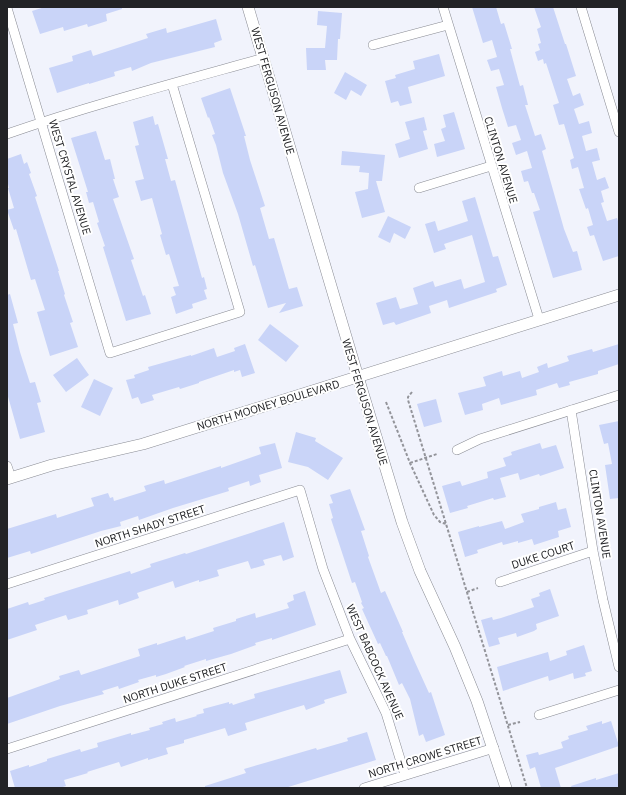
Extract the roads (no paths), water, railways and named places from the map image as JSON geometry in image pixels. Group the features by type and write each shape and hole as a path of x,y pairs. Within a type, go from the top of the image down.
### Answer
{"street":[{"name":"WEST FERGUSON AVENUE","path":"248,7 358,378 407,536 420,571 455,646 478,701 506,788"},
{"name":"CLINTON AVENUE","path":"443,7 539,319"},
{"path":"581,7 619,132"},
{"name":"WEST CRYSTAL AVENUE","path":"7,8 110,353 240,312 172,84"},
{"path":"373,45 448,25"},
{"path":"7,134 41,122 264,58"},
{"path":"419,188 491,166"},
{"name":"NORTH MOONEY BOULEVARD","path":"9,478 52,465 143,444 358,378 619,294"},
{"path":"457,450 480,438 619,395"},
{"name":"CLINTON AVENUE","path":"571,410 593,552 619,668"},
{"path":"7,466 9,478"},
{"name":"NORTH SHADY STREET","path":"7,584 300,490"},
{"name":"WEST BABCOCK AVENUE","path":"300,490 323,569 350,639 386,713 405,775"},
{"name":"DUKE COURT","path":"500,582 593,552"},
{"name":"NORTH DUKE STREET","path":"7,749 350,639"},
{"path":"539,715 619,690"},
{"name":"NORTH CROWE STREET","path":"364,788 494,748"}]}
